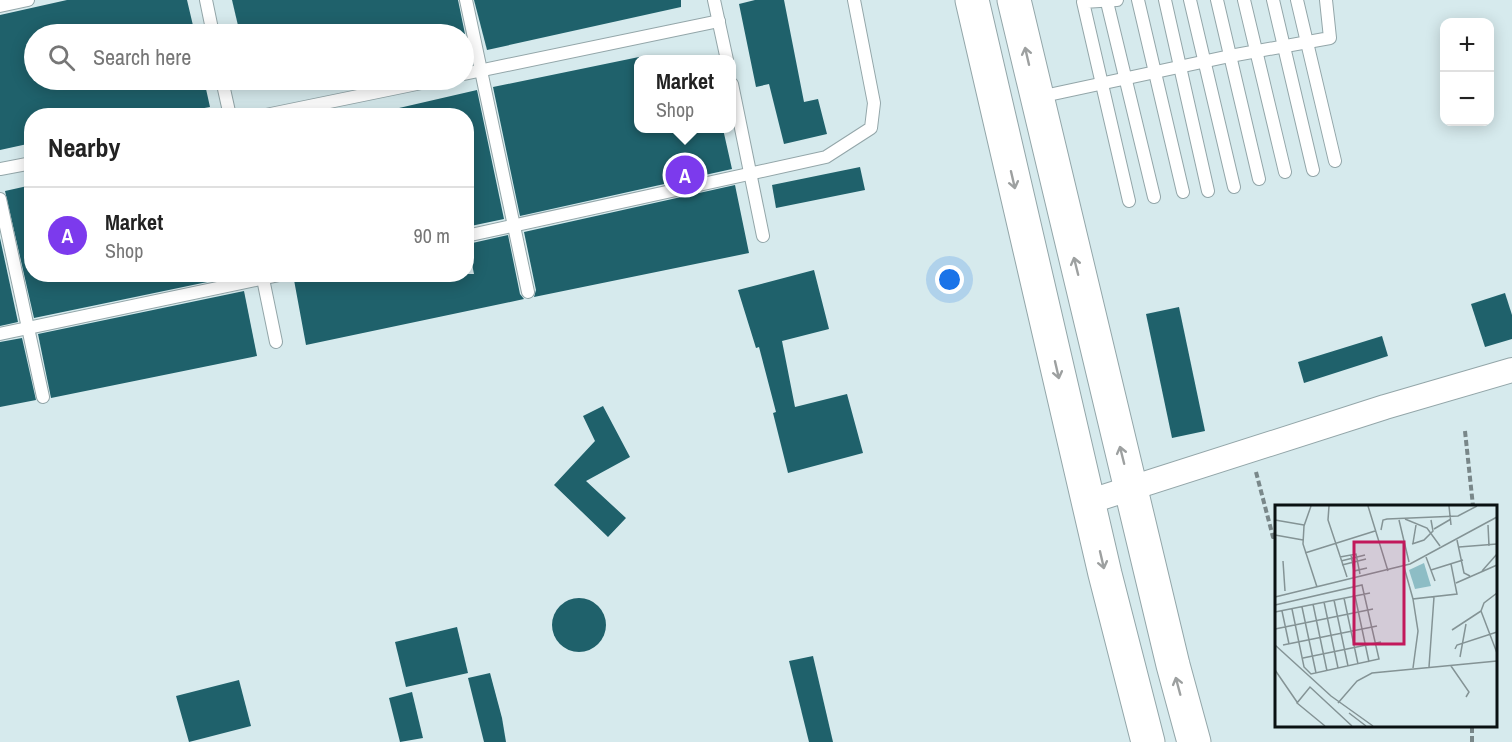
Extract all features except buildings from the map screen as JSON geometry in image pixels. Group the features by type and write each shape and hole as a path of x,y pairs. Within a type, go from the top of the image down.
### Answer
{"main road":[{"path":"972,0 1088,502 1148,742"},
{"path":"1014,0 1130,488 1194,742"},
{"path":"1006,146 1045,134"}],"street":[{"path":"1088,502 1512,370"}],"lane":[{"path":"0,6 28,0"},
{"path":"206,0 211,24"},
{"path":"466,0 471,24"},
{"path":"714,0 725,55"},
{"path":"474,234 826,157 871,128 874,103 854,0"},
{"path":"1138,0 1183,192"},
{"path":"1165,0 1208,191"},
{"path":"1190,0 1234,187"},
{"path":"1217,0 1259,179"},
{"path":"1244,0 1285,172"},
{"path":"1273,0 1313,170"},
{"path":"1298,0 1335,161"},
{"path":"1036,97 1256,50 1330,38 1326,0"},
{"path":"1129,201 1100,84 1083,2 1112,1 1154,197"},
{"path":"474,72 719,21"},
{"path":"474,37 528,292"},
{"path":"224,90 228,108"},
{"path":"300,108 387,90"},
{"path":"736,104 763,236"},
{"path":"0,169 24,164"},
{"path":"0,199 43,397"},
{"path":"0,334 240,282"},
{"path":"264,282 276,342"}],"path":[{"path":"1465,431 1473,505"},
{"path":"1250,451 1273,537 1275,536"}],"place":[{"name":"Market","path":"685,175"}]}
